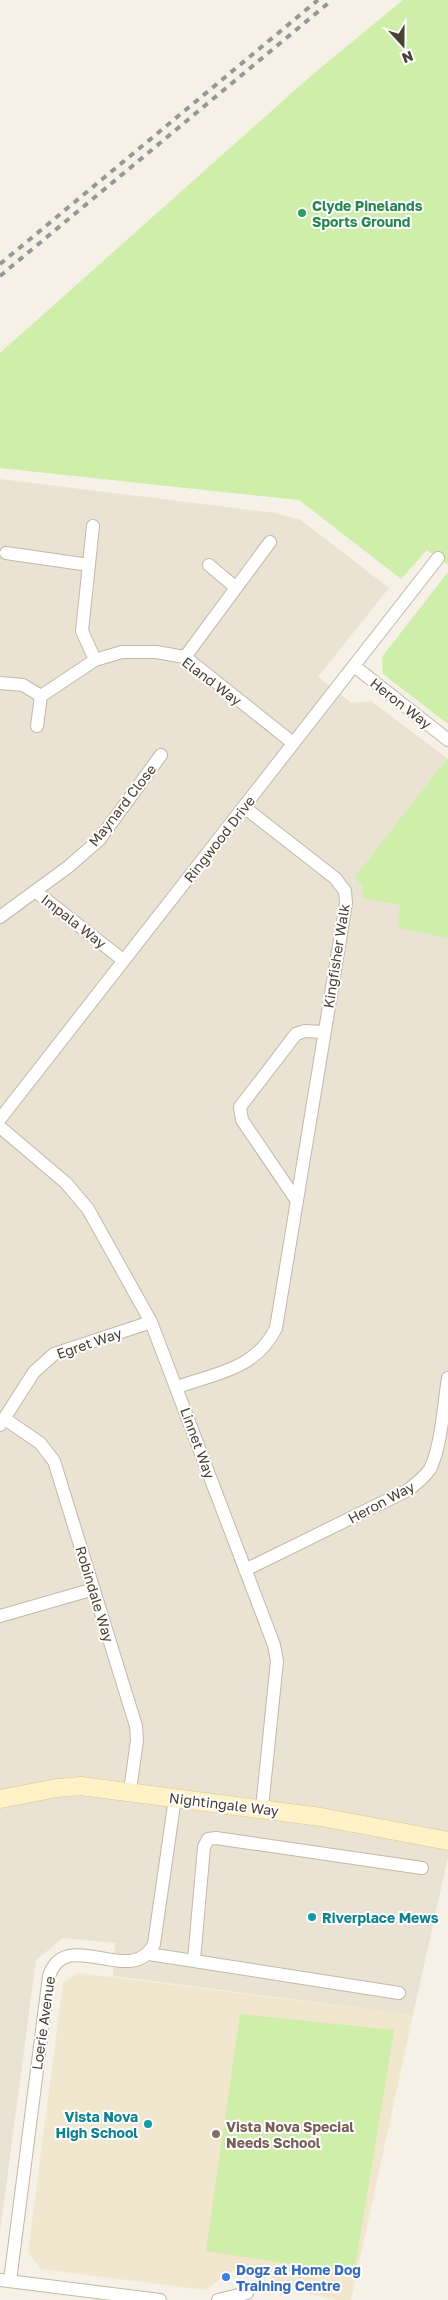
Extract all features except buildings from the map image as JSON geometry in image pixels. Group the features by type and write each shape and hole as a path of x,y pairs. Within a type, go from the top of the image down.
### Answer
{"street":[{"path":"94,526 82,631 95,660"},
{"path":"185,658 235,587 270,542"},
{"path":"6,553 89,565"},
{"name":"Ringwood Drive","path":"0,1119 438,558"},
{"path":"209,565 235,587"},
{"name":"Eland Way","path":"41,696 95,660 122,652 156,652 185,658 292,744"},
{"name":"Heron Way","path":"354,666 448,740"},
{"path":"0,683 23,685 41,696 37,726"},
{"name":"Maynard Close","path":"35,891 68,867 99,840 161,755"},
{"name":"Kingfisher Walk","path":"177,1387 242,1365 257,1356 268,1344 276,1328 323,1032 346,903 344,891 335,878 244,807"},
{"name":"Impala Way","path":"0,917 35,891 123,960"},
{"path":"297,1201 242,1120 240,1107 296,1034 305,1031 323,1032"},
{"name":"Linnet Way","path":"0,1127 66,1183 88,1209 151,1322 177,1387 274,1645 277,1661 262,1808"},
{"name":"Egret Way","path":"2,1422 34,1372 54,1354 151,1322"},
{"name":"Heron Way","path":"245,1570 408,1490 421,1481 431,1467 436,1450 448,1378"},
{"name":"Robindale Way","path":"2,1422 40,1443 54,1462 136,1726 136,1748 130,1792"},
{"path":"0,1616 94,1589"},
{"name":"Nightingale Way","path":"0,1799 71,1786 262,1808 448,1841"},
{"path":"175,1798 154,1944 149,1954 399,1993"},
{"path":"194,1960 204,1847 208,1840 216,1838 422,1868"},
{"name":"Loerie Avenue","path":"5,2281 52,1965 61,1957 73,1955 139,1961 149,1954"},
{"path":"5,2281 160,2300"},
{"path":"218,2300 248,2293"}],"shaded area":[{"path":"0,479 275,513 301,520 389,588 318,677 351,703 371,701 448,759 448,1857 413,2015 113,1976 115,1943 63,1938 36,1960 0,2232"},
{"name":"Vista Nova Special Needs School","path":"78,1973 413,2015 351,2300 337,2300 275,2286 267,2273 237,2268 205,2290 41,2269 28,2252 63,1983"}],"green space":[{"name":"Clyde Pinelands Sports Ground","path":"403,0 448,0 448,565 427,550 401,579 299,500 0,468 0,353 313,74"},
{"path":"448,572 448,724 383,674 382,657"},
{"path":"447,759 448,938 398,928 400,905 362,898 363,887 355,877"},
{"path":"240,2014 394,2030 354,2274 206,2251"}],"railway":[{"path":"0,264 318,0"},
{"path":"0,276 332,0"}],"place":[{"name":"Clyde Pinelands Sports Ground","path":"302,213"},
{"name":"Riverplace Mews","path":"312,1917"},
{"name":"Vista Nova High School","path":"148,2124"},
{"name":"Vista Nova Special Needs School","path":"216,2134"},
{"name":"Dogz at Home Dog Training Centre","path":"226,2277"}]}
